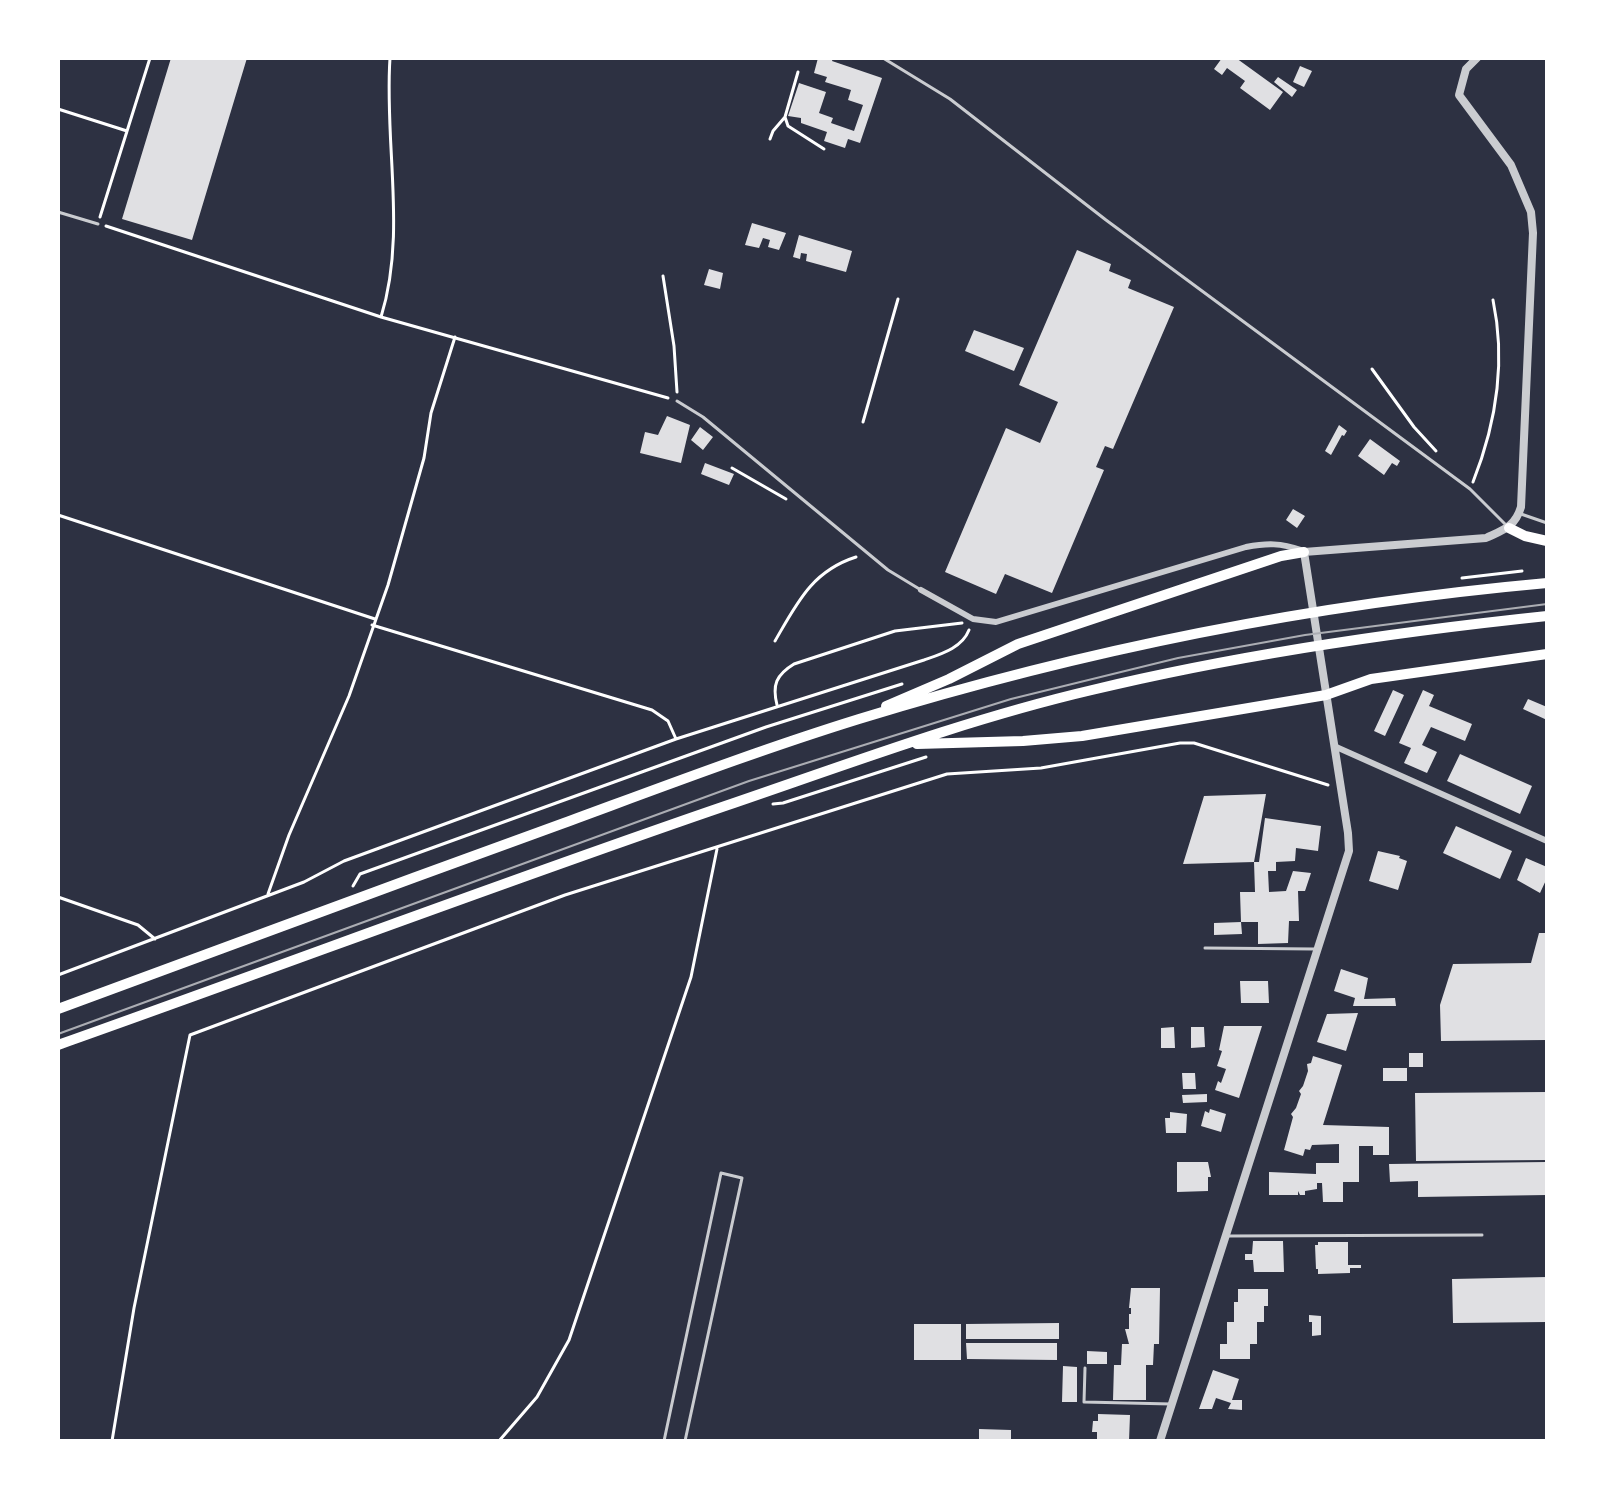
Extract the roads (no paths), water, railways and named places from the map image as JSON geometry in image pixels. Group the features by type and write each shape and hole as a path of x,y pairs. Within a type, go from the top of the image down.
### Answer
{"main road":[{"path":"1509,528 1547,541"},
{"path":"858,719 949,679 1018,644 1281,556 1304,552"},
{"path":"58,1009 651,791 858,719 1082,658 1302,613 1547,583"},
{"path":"58,1045 636,835 992,716 1181,670 1307,647 1547,616"},
{"path":"903,745 1082,736 1326,695 1371,679 1547,654"}],"street":[{"path":"921,590 973,619 996,622 1266,543 1285,544 1304,552 1469,541 1486,538 1509,528 1519,513 1523,490 1533,233 1531,212 1511,165 1459,95 1466,69 1477,58"},
{"path":"1160,1441 1349,851 1304,552"},
{"path":"1334,746 1547,841"}],"lane":[{"path":"883,58 950,99 1106,220 1470,489 1509,528"},
{"path":"58,212 98,224"},
{"path":"677,401 703,417 888,570 921,590"},
{"path":"1519,513 1547,523"},
{"path":"1205,948 1317,950"},
{"path":"664,1441 721,1173 742,1178 685,1441"},
{"path":"1224,1236 1482,1235"},
{"path":"1085,1368 1084,1402 1171,1404"}],"tram line":[{"path":"58,1034 749,781 1011,699 1178,658 1305,635 1547,604"}]}
